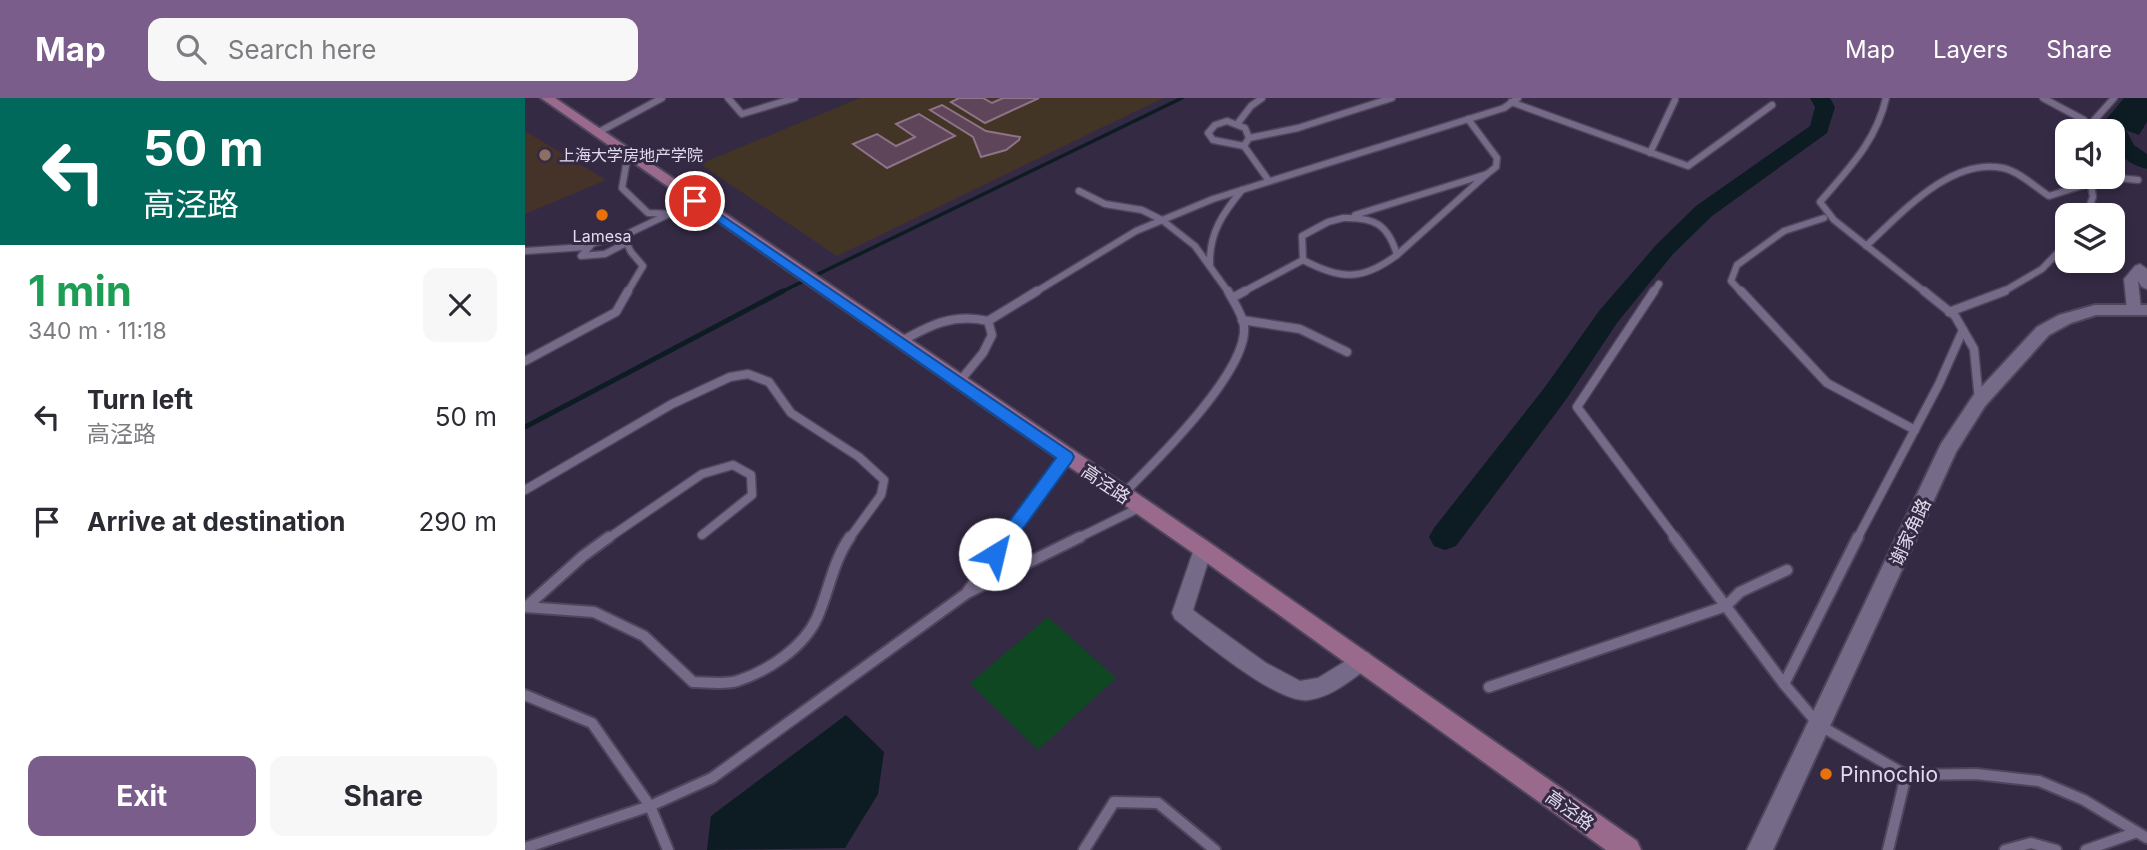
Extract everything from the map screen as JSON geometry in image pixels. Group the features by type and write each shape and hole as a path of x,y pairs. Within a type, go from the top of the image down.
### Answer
{"main road":[{"name":"高泾路","path":"547,98 834,298 1203,549 1628,850"}],"street":[{"path":"2143,264 2147,284"},
{"path":"2141,309 2131,279 2143,264"},
{"name":"谢家角路","path":"1760,850 1948,449 1979,401 2006,369 2051,326 2095,310 2141,309"},
{"path":"1203,549 1182,612 1223,646 1297,691 1321,688 1362,660"}],"lane":[{"path":"597,133 662,98"},
{"path":"728,98 742,114 795,98"},
{"path":"1238,123 1251,106 1262,98"},
{"path":"1244,146 1249,138 1299,128 1392,98"},
{"path":"1886,98 1883,121 1867,148 1820,202 1834,220 1949,312 1974,349 1979,401"},
{"path":"2043,98 2082,119"},
{"path":"2098,119 2114,98"},
{"path":"899,342 942,320 966,315 988,321 1136,231 1162,220 1243,189 1504,108 1515,100 1688,166 1772,105"},
{"path":"1650,153 1675,100"},
{"path":"1303,260 1327,271 1360,276 1378,271 1397,255 1496,167 1497,158 1468,119"},
{"path":"1249,138 1245,128 1238,123 1227,121 1215,125 1208,133 1213,140 1244,146 1269,181"},
{"path":"628,154 622,188 648,213 717,216"},
{"path":"1866,246 1938,184 1960,174 1986,168 2004,168 2049,196 2066,189"},
{"path":"1303,260 1302,236 1316,224 1487,174"},
{"path":"2125,179 2138,180"},
{"path":"1210,265 1208,244 1224,212 1243,189"},
{"path":"1079,191 1105,204 1142,210 1162,220 1195,246 1231,298 1244,325 1241,352 1185,431 1122,495"},
{"path":"586,247 581,256 599,256 617,250 625,239 669,214"},
{"path":"1353,215 1370,220 1386,230 1396,243 1397,255"},
{"path":"1824,218 1784,231 1737,265 1731,281 1827,383 1915,430"},
{"path":"525,251 586,247 600,240 625,239"},
{"path":"525,361 616,312 643,266 625,239"},
{"path":"1949,312 2000,295 2032,279 2055,259"},
{"path":"1231,298 1303,260"},
{"path":"1659,285 1577,407 1784,684 1819,725 1906,775 1976,774 2039,780 2084,800 2142,835"},
{"path":"1242,320 1300,329 1347,352"},
{"path":"959,382 983,353 992,335 988,321"},
{"path":"1784,684 1939,384 1963,330"},
{"path":"525,490 568,463 718,381 747,373 762,377 776,387 790,412 867,461 884,480 881,495 842,549 815,620 797,646 772,664 735,682 693,682 644,636 594,612 525,607"},
{"path":"967,593 1066,457"},
{"path":"525,607 583,556 702,474 733,465 751,475 752,495 702,535"},
{"path":"525,848 650,806 712,778 967,593 1140,507"},
{"path":"1489,687 1726,607 1740,592 1787,570"},
{"path":"525,695 591,723 650,806 668,850"},
{"path":"1888,850 1906,775"},
{"path":"1084,850 1114,802 1158,803 1215,850"},
{"path":"2086,850 2142,835"},
{"path":"2005,850 2031,843 2056,850"}],"shaded area":[{"path":"860,98 1163,98 837,256 700,164"},
{"path":"2124,98 2147,98 2147,122 2139,135 2125,130 2125,119 2106,119"},
{"name":"上海大学房地产学院","path":"525,131 606,180 525,214"},
{"path":"846,715 884,752 878,794 845,848 707,850 711,816"}],"green space":[{"path":"1048,617 1116,678 1038,750 970,683"}],"building":[{"path":"959,98 983,98 992,103 1003,98 1039,98 985,123 951,102"},
{"path":"942,105 986,131 1020,137 1019,140 1006,150 981,157 973,137 930,110"},
{"path":"919,114 955,136 887,168 853,144 877,134 896,146 915,137 896,124"}],"waterway":[{"path":"782,292 1182,98"},
{"path":"1445,537 1555,394 1608,317 1665,249 1704,211 1820,129 1825,107 1820,98"},
{"path":"2143,98 2116,129 2125,149 2147,163"},
{"path":"525,427 782,292"}],"place":[{"name":"上海大学房地产学院","path":"545,155"},
{"name":"Lamesa","path":"602,215"},
{"name":"Pinnochio","path":"1826,774"}],"route":[{"path":"695,201 1066,457 995,554"}]}
